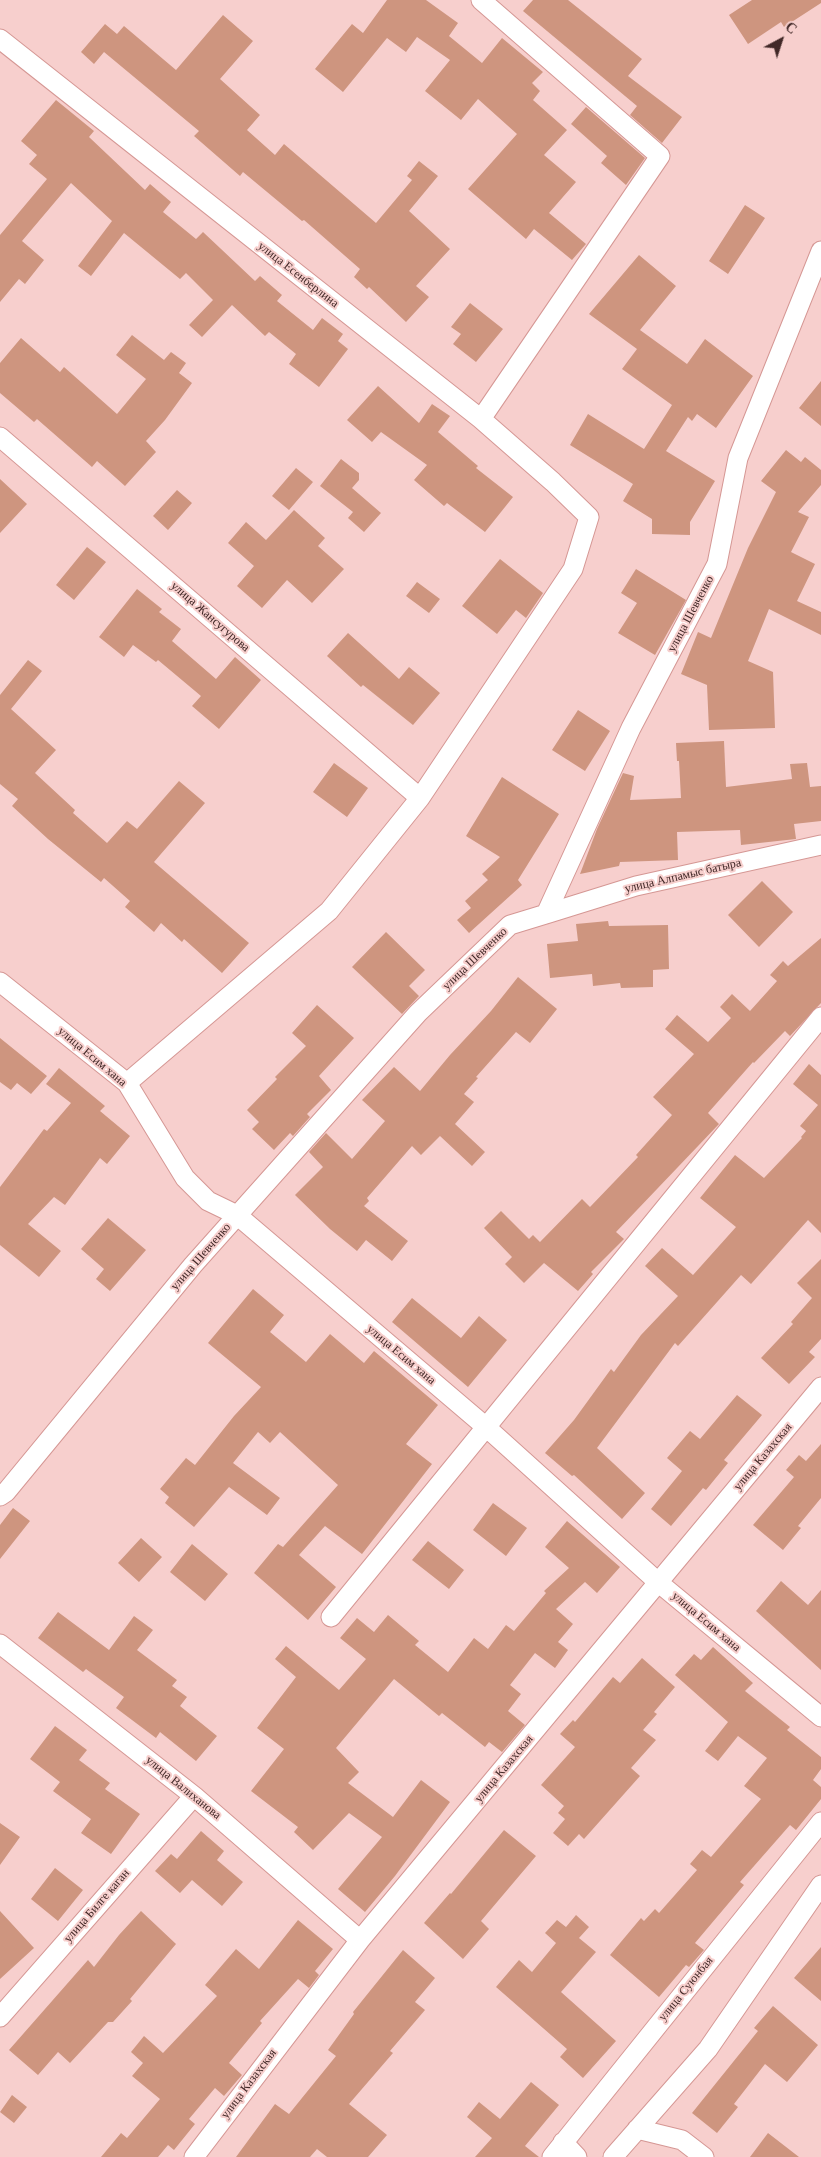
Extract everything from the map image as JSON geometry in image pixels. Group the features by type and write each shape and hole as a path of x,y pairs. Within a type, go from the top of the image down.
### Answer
{"street":[{"path":"480,419 660,156 481,0"},
{"name":"улица Есенберлина","path":"0,39 480,419 553,482 589,517 573,569 420,798"},
{"name":"улица Шевченко","path":"0,1496 6,1492 193,1265 418,1013 510,925 546,914 630,728 717,564 738,458 821,251"},
{"name":"улица Жансугурова","path":"0,437 420,798"},
{"path":"127,1083 329,911 420,798"},
{"name":"улица Алпамыс батыра","path":"546,914 636,886 821,845"},
{"name":"улица Есим хана","path":"0,982 127,1083 185,1178 208,1200 237,1215 486,1427 659,1583 821,1717"},
{"path":"331,1617 821,1017"},
{"name":"улица Казахская","path":"194,2157 360,1940 821,1387"},
{"name":"улица Валиханова","path":"0,1644 194,1796 360,1940"},
{"name":"улица Билге каган","path":"0,2017 194,1796"},
{"name":"улица Суюнбая","path":"558,2150 821,1822"},
{"path":"613,2157 708,2048 821,1886"},
{"path":"637,2129 682,2140 704,2157"},
{"path":"558,2150 577,2157"}],"building":[{"path":"387,0 426,0 458,23 449,36 482,63 502,38 543,72 532,83 540,91 533,100 567,130 544,155 576,182 549,213 586,244 572,260 534,229 526,239 468,189 517,134 478,99 461,120 425,91 450,60 417,37 406,52 387,38 343,92 315,69 352,24 363,33"},
{"path":"533,0 568,0 642,59 628,76 682,117 662,143 630,115 637,106 523,11"},
{"path":"752,0 821,0 821,3 784,27 781,22 748,44 729,15"},
{"path":"223,15 253,41 220,79 260,115 247,130 275,155 284,144 376,223 412,180 407,176 419,161 438,176 409,211 450,249 416,286 429,297 406,322 369,287 367,289 354,277 360,269 304,220 302,221 243,172 240,176 194,136 199,131 104,52 94,64 81,52 105,24 117,34 124,26 176,70"},
{"path":"56,100 94,131 89,137 145,190 150,184 171,202 163,212 196,239 203,232 255,281 260,276 282,295 277,301 313,330 322,318 343,334 338,341 348,349 319,387 289,364 296,354 269,332 265,336 232,305 202,337 189,325 213,300 186,273 180,279 124,233 91,276 78,266 112,221 71,183 22,241 44,260 25,284 19,279 0,302 0,235 47,179 29,164 37,155 21,141"},
{"path":"586,107 645,158 626,185 601,163 607,156 571,124"},
{"path":"745,205 765,218 728,274 709,261"},
{"path":"639,255 676,286 640,330 687,364 705,339 753,376 716,428 697,414 692,421 688,417 666,451 715,481 690,522 690,535 652,534 652,519 623,501 633,484 570,445 588,414 644,449 672,405 622,369 637,349 589,314"},
{"path":"470,303 503,329 476,362 453,344 461,334 451,327"},
{"path":"132,335 164,360 171,352 186,363 179,373 192,383 165,420 146,441 156,452 125,486 97,461 92,467 37,419 34,422 0,393 0,363 21,338 60,372 64,367 117,414 146,379 116,355"},
{"path":"821,381 821,426 799,408"},
{"path":"378,386 419,423 432,404 450,416 438,432 478,466 476,468 513,497 485,532 447,503 444,506 414,480 427,465 381,432 372,442 347,420"},
{"path":"786,450 801,462 805,457 821,470 821,485 798,512 809,517 791,552 815,564 797,601 821,612 821,635 769,609 748,661 773,672 775,728 709,730 707,685 681,674 698,632 711,638 748,548 776,492 761,481"},
{"path":"341,459 359,473 359,480 352,488 381,513 364,532 348,518 353,512 320,486"},
{"path":"296,468 313,482 289,510 272,496"},
{"path":"0,479 27,504 0,533"},
{"path":"177,490 192,503 168,530 153,516"},
{"path":"294,510 325,538 318,546 344,569 312,603 287,580 262,608 237,586 254,566 228,543 246,522 266,540"},
{"path":"87,547 106,562 74,600 56,585"},
{"path":"500,559 543,593 526,618 516,610 497,634 462,606"},
{"path":"636,569 686,600 655,655 618,633 637,603 621,593"},
{"path":"417,582 440,599 429,613 406,596"},
{"path":"137,589 162,609 159,612 181,629 172,641 216,679 235,657 261,680 219,729 192,706 201,696 158,660 156,662 133,645 124,657 99,637"},
{"path":"348,633 399,679 409,667 440,693 413,725 363,685 361,687 327,656"},
{"path":"28,660 42,671 11,709 56,750 35,773 75,810 73,813 107,843 127,821 137,829 179,781 205,803 154,862 249,943 222,973 184,939 182,942 161,923 154,932 125,907 130,901 104,878 101,882 48,839 12,806 18,799 0,784 0,695"},
{"path":"578,710 610,731 585,771 552,750"},
{"path":"724,741 726,787 792,779 790,764 807,763 810,787 821,786 821,821 794,824 796,839 741,845 740,830 677,832 678,860 620,862 619,866 580,874 597,829 623,773 634,776 630,800 681,798 676,743"},
{"path":"334,763 368,788 347,817 313,792"},
{"path":"502,777 559,814 518,880 522,885 469,933 457,920 471,908 465,901 488,880 482,874 500,857 466,836"},
{"path":"762,881 793,912 759,947 728,915"},
{"path":"608,921 609,926 668,925 669,969 653,970 653,987 621,988 620,983 593,986 592,974 550,978 547,944 578,941 576,924"},
{"path":"386,932 425,970 409,986 419,996 402,1014 352,967"},
{"path":"821,938 821,1003 790,1036 785,1031 753,1062 708,1113 719,1124 616,1232 624,1239 591,1272 593,1274 578,1291 544,1263 524,1283 505,1264 512,1257 484,1228 501,1211 529,1239 533,1235 540,1242 582,1199 590,1207 638,1157 636,1155 672,1115 653,1097 694,1054 665,1029 677,1015 708,1042 731,1018 720,1007 732,994 750,1011 777,981 770,975 783,961 788,966"},
{"path":"518,977 557,1009 530,1043 516,1032 476,1077 478,1078 464,1094 474,1102 455,1124 485,1152 472,1166 440,1136 421,1155 412,1146 367,1198 369,1201 364,1206 408,1241 392,1261 366,1240 357,1251 330,1229 295,1195 323,1167 309,1152 326,1133 352,1159 385,1121 362,1100 394,1067 420,1091 491,1011"},
{"path":"317,1005 354,1038 319,1076 331,1090 307,1114 310,1117 293,1136 290,1133 274,1150 252,1129 259,1122 247,1110 277,1079 275,1077 306,1046 292,1033"},
{"path":"0,1038 47,1076 31,1094 17,1083 11,1090 0,1082"},
{"path":"809,1064 821,1075 821,1233 808,1220 751,1284 741,1275 678,1346 675,1343 597,1448 645,1493 622,1519 574,1475 572,1476 545,1453 574,1420 611,1369 614,1372 641,1335 678,1296 645,1266 662,1248 693,1275 736,1227 700,1198 735,1155 764,1178 802,1138 806,1131 800,1126 818,1105 793,1084"},
{"path":"59,1068 105,1106 100,1111 130,1136 107,1164 100,1158 65,1205 54,1197 28,1224 61,1251 39,1277 0,1245 0,1187 44,1129 47,1131 71,1103 46,1084"},
{"path":"108,1218 146,1250 110,1291 96,1279 104,1269 81,1249"},
{"path":"821,1259 821,1339 809,1352 815,1357 789,1384 761,1358 793,1324 791,1322 812,1298 797,1283"},
{"path":"253,1289 284,1315 270,1332 306,1362 330,1334 364,1363 374,1351 438,1405 406,1444 432,1464 362,1554 325,1526 299,1555 336,1587 308,1620 254,1573 278,1544 283,1547 338,1485 280,1432 270,1443 258,1432 233,1463 280,1498 267,1515 229,1487 194,1527 165,1503 169,1497 160,1489 186,1458 195,1465 234,1416 261,1387 208,1343"},
{"path":"412,1298 461,1338 479,1316 507,1340 468,1387 392,1322"},
{"path":"737,1395 762,1415 724,1460 728,1463 706,1490 703,1488 671,1526 651,1509 682,1471 667,1458 690,1431 700,1439"},
{"path":"821,1444 821,1498 798,1526 801,1528 783,1550 753,1525 794,1477 786,1470 799,1455 806,1461"},
{"path":"493,1503 527,1528 506,1556 473,1530"},
{"path":"13,1508 30,1521 0,1559 0,1525"},
{"path":"567,1521 620,1567 597,1593 585,1582 556,1609 573,1624 558,1642 568,1650 555,1668 535,1653 510,1685 521,1694 508,1711 525,1725 502,1752 489,1742 485,1747 442,1713 439,1716 394,1679 336,1748 359,1772 348,1783 393,1817 421,1780 450,1802 395,1876 365,1912 338,1889 382,1837 349,1813 313,1850 294,1832 298,1827 251,1791 284,1749 257,1728 296,1677 275,1659 286,1646 339,1690 366,1659 340,1638 357,1618 374,1632 388,1615 419,1641 415,1645 448,1672 474,1638 488,1649 506,1625 514,1631 546,1593 544,1591 569,1568 545,1547"},
{"path":"141,1538 162,1557 139,1582 118,1563"},
{"path":"428,1541 464,1570 449,1589 412,1560"},
{"path":"192,1544 228,1574 205,1601 170,1572"},
{"path":"781,1581 808,1605 821,1590 821,1670 756,1611"},
{"path":"58,1612 109,1650 134,1616 153,1630 137,1650 177,1680 172,1686 187,1697 180,1706 217,1736 196,1761 160,1732 156,1738 116,1708 124,1697 86,1669 83,1672 38,1638"},
{"path":"713,1647 753,1683 745,1691 790,1727 787,1730 821,1757 821,1769 813,1780 821,1787 821,1799 796,1830 790,1825 740,1882 744,1885 695,1943 704,1950 689,1967 686,1965 659,1997 610,1955 641,1918 644,1921 655,1909 659,1913 697,1870 690,1864 702,1850 711,1857 761,1799 744,1786 767,1758 738,1736 718,1761 705,1751 728,1722 675,1675 694,1654 701,1660"},
{"path":"642,1658 675,1687 654,1712 657,1714 643,1730 656,1740 631,1768 640,1776 584,1839 579,1834 568,1846 553,1833 565,1819 558,1813 564,1806 541,1785 575,1747 560,1734 573,1720 575,1722 613,1677 620,1683"},
{"path":"55,1726 87,1750 79,1760 110,1783 105,1789 140,1814 111,1854 81,1833 91,1819 53,1791 60,1782 30,1759"},
{"path":"0,1823 20,1837 0,1865"},
{"path":"504,1830 536,1856 481,1921 489,1929 463,1959 424,1923 451,1894"},
{"path":"201,1831 224,1851 217,1860 243,1882 222,1906 192,1880 180,1893 155,1871 171,1854 177,1859"},
{"path":"55,1868 83,1890 58,1921 31,1899"},
{"path":"0,1911 34,1948 0,1979"},
{"path":"141,1911 176,1944 130,1999 132,2001 113,2022 108,2022 70,2063 58,2052 38,2075 9,2050 88,1960 94,1967"},
{"path":"576,1915 589,1927 579,1938 596,1952 561,1992 616,2041 583,2078 560,2057 567,2049 496,1987 519,1960 532,1972 556,1943 545,1933 557,1920 566,1927"},
{"path":"298,1920 333,1949 315,1971 319,1975 309,1988 298,1979 260,2021 262,2023 229,2063 242,2075 224,2096 215,2088 189,2119 195,2124 174,2150 168,2145 158,2157 101,2157 121,2133 127,2138 160,2099 132,2076 143,2063 131,2052 144,2036 163,2053 217,1996 205,1985 236,1949 259,1969"},
{"path":"821,1947 821,2001 794,1978"},
{"path":"403,1950 435,1978 415,2002 425,2010 390,2051 393,2053 349,2104 387,2135 368,2157 327,2157 317,2149 310,2157 236,2157 275,2104 289,2114 336,2056 328,2050 354,2014 353,2012"},
{"path":"773,2006 818,2045 787,2082 765,2064 734,2104 738,2107 717,2133 692,2113 758,2031 754,2028"},
{"path":"531,2082 559,2105 525,2146 539,2157 475,2157 492,2138 467,2117 479,2102 500,2119"},
{"path":"12,2095 27,2107 14,2123 0,2112"},
{"path":"768,2133 799,2157 750,2157"}]}
